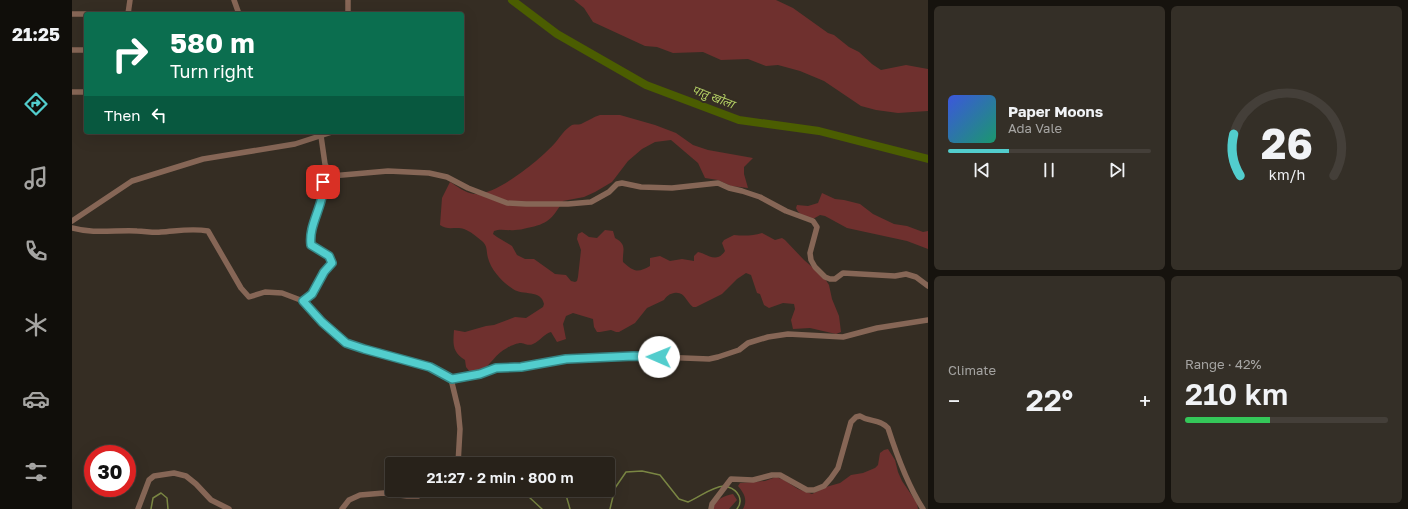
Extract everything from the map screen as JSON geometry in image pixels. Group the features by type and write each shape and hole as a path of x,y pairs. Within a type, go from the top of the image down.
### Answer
{"street":[{"path":"128,12 130,0"},
{"path":"234,0 238,12"},
{"path":"348,0 348,12"},
{"path":"72,14 84,14"},
{"path":"72,50 84,50"},
{"path":"72,92 84,92"},
{"path":"72,221 132,181 203,159 295,144 326,134"},
{"path":"321,136 325,164 331,176"},
{"path":"303,301 312,294 324,272 332,263 329,256 311,245 310,237 322,201 324,191 323,182 331,176 388,171 429,172 507,203 526,204 568,204 591,202 599,199 617,184 622,183 641,187 672,188 718,183 728,188 760,197 786,211 813,221 817,227 810,253 811,260 815,267 830,279 835,279 843,273 895,276 906,274 916,278 928,286"},
{"path":"72,228 95,231 140,231 160,233 179,230 208,231 241,288 249,297 264,292 282,293 303,301 322,322 346,343 430,367 452,379 480,374 496,368 521,367 566,359 634,356 709,359 739,350 748,343 768,337 788,334 843,337 861,331 928,320"},
{"path":"452,379 458,408 460,429 458,457"},
{"path":"711,509 712,504 731,479 753,480 772,475 780,475 806,490 814,490 824,486 838,468 852,422 856,417 860,416 884,424 888,428 905,476 923,509"},
{"path":"138,509 149,480 154,476 174,473 186,476 211,500 229,509"},
{"path":"342,509 350,500 360,494 385,493"}],"shaded area":[{"path":"574,0 776,0 793,8 828,33 834,35 849,47 859,52 881,70 906,65 928,69 928,111 898,113 861,106 824,81 800,71 778,65 766,66 748,59 721,60 703,52 673,53 657,47 645,46 593,22 584,8"},
{"path":"600,115 620,115 676,133 693,145 708,150 753,158 744,167 744,174 748,188 731,186 718,180 705,178 698,163 671,140 655,142 642,149 628,161 612,182 584,197 563,201 549,220 540,225 520,230 497,230 494,231 493,234 512,246 517,255 525,259 534,259 555,274 566,275 571,281 575,282 577,281 578,277 581,250 577,239 578,234 582,232 589,237 597,238 605,230 613,231 615,238 622,243 624,248 623,262 633,270 642,270 650,266 650,258 660,256 670,261 682,259 694,261 694,256 698,252 715,258 718,257 725,251 722,243 724,240 734,235 748,236 762,233 775,240 782,238 824,277 829,285 832,299 839,316 841,332 836,334 810,328 793,329 791,320 795,309 794,304 783,303 769,308 764,305 760,294 757,293 751,275 746,273 737,279 722,294 696,307 693,307 683,295 678,293 671,294 664,300 647,308 635,323 619,332 611,330 597,332 594,327 593,319 573,313 566,316 563,324 566,339 557,342 551,332 532,345 521,343 510,346 496,356 488,366 482,370 470,372 466,367 465,360 458,354 454,347 454,330 465,332 494,325 515,317 526,318 543,307 544,304 539,296 517,291 501,280 490,263 485,245 476,236 464,229 446,228 440,225 442,198 450,182 464,191 474,194 483,193 494,189 518,175 540,158 569,127 581,124"},
{"path":"822,193 835,199 860,204 873,214 894,224 907,226 923,232 928,231 928,249 907,241 847,228 825,216 820,215 813,219 803,215 797,210 797,205 808,206 818,203"},
{"path":"888,449 895,460 902,481 917,503 918,509 743,509 745,500 744,494 738,486 740,483 765,481 776,477 798,489 812,494 826,487 840,483 851,475 863,473 875,468 878,465 880,453"},
{"path":"733,494 737,500 729,509 713,509 718,500"}],"waterway":[{"name":"पातु खोला","path":"512,0 557,34 646,85 739,120 819,131 928,159"},
{"path":"610,509 615,488 626,472 642,471 660,475 679,499 688,502 710,490 724,486"},
{"path":"728,487 735,490 739,496 740,502 737,509"},
{"path":"151,509 153,498 161,493 167,498 168,509"},
{"path":"529,497 542,509"},
{"path":"567,497 570,509"}],"route":[{"path":"323,182 324,191 322,201 310,237 311,245 329,256 332,263 324,272 312,294 303,301 322,322 346,343 430,367 452,379 480,374 496,368 521,367 566,359 634,356 659,357"}]}
